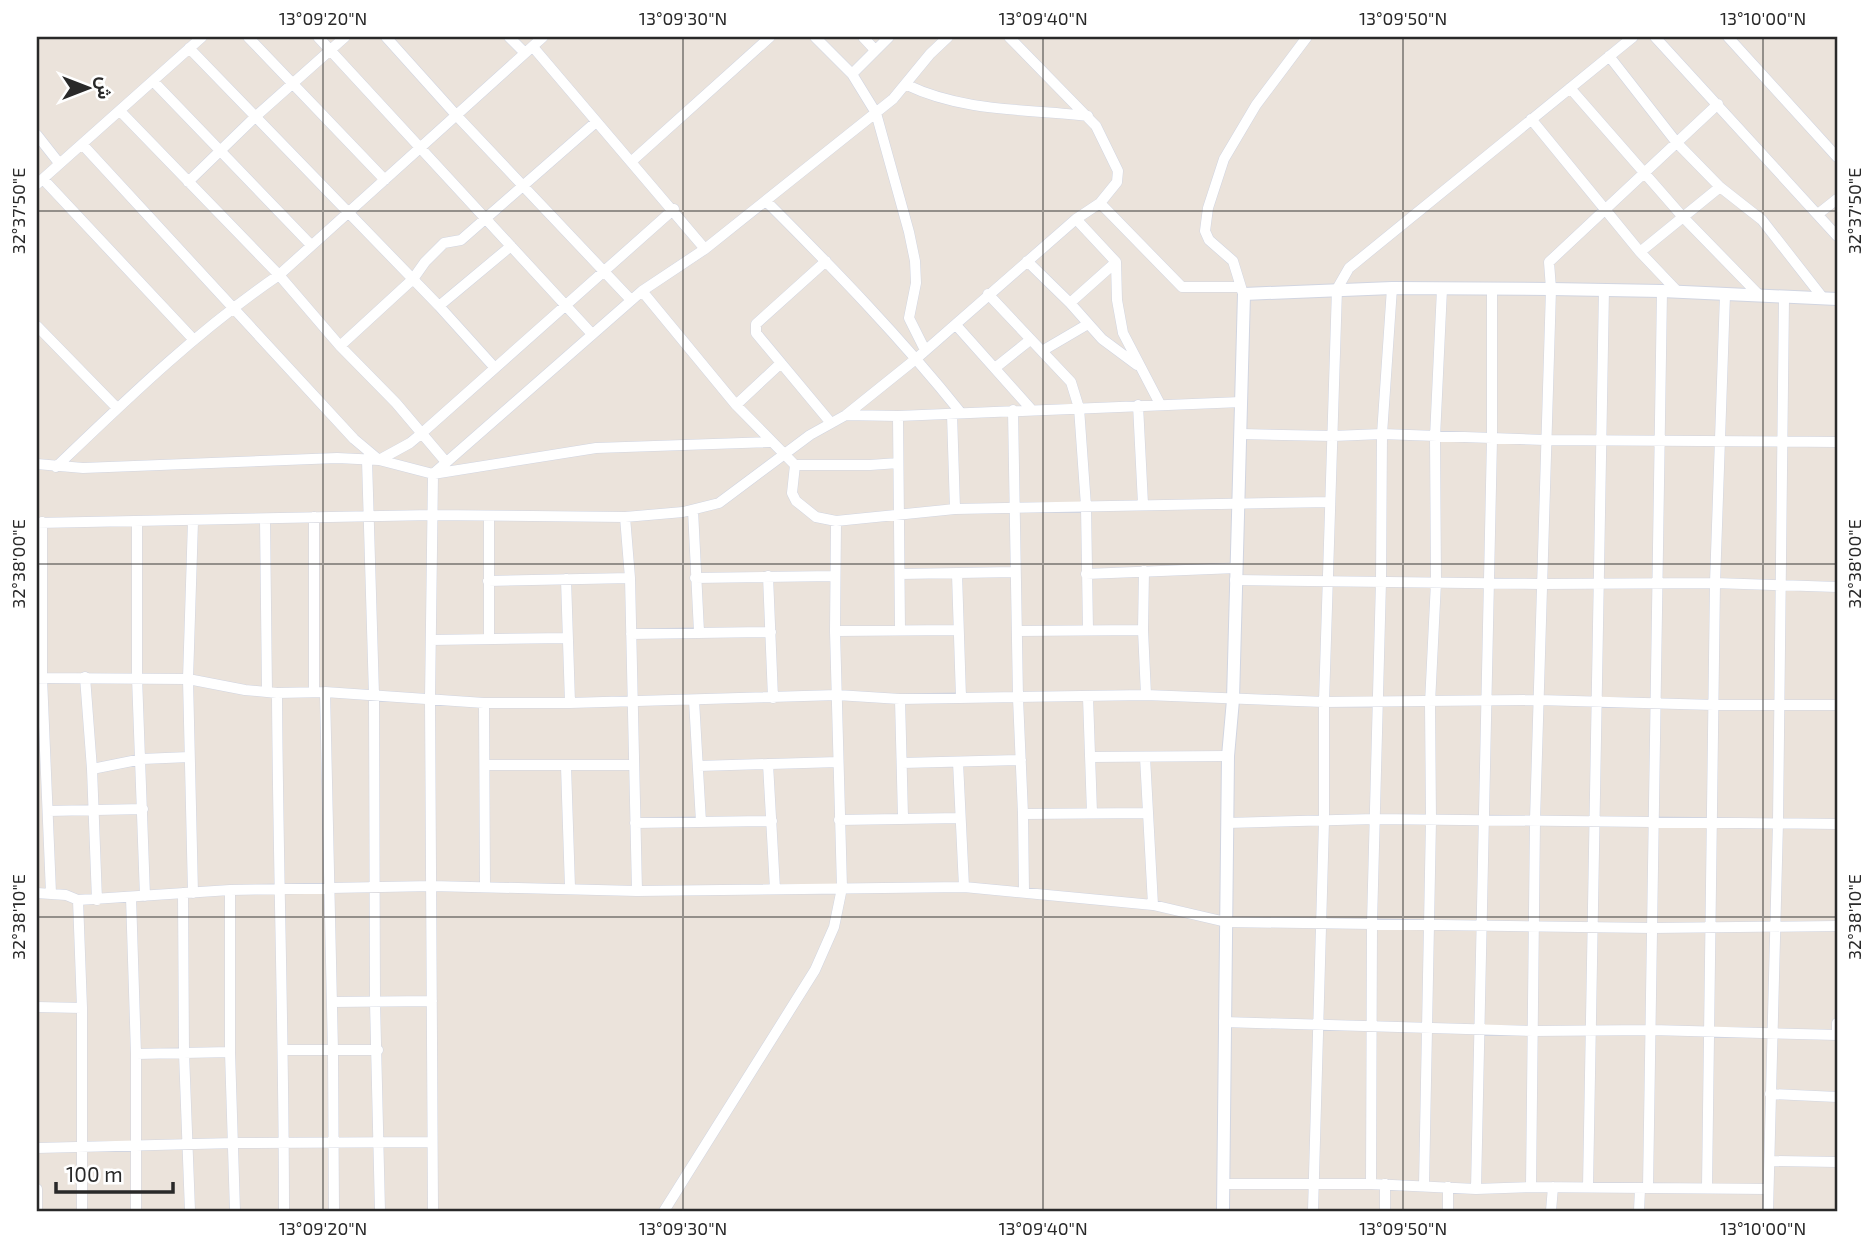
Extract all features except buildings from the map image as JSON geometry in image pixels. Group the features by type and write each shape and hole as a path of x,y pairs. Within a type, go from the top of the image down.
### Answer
{"street":[{"path":"194,340 40,181 202,37"},
{"path":"248,37 385,180"},
{"path":"318,37 592,334"},
{"path":"188,182 219,150 345,37"},
{"path":"386,37 631,300"},
{"path":"509,37 529,50 596,122 674,209 705,249"},
{"path":"56,467 117,408 194,340 232,308 279,275 543,37"},
{"path":"632,161 770,37"},
{"path":"815,37 852,74 876,113 915,261 916,283 909,318 925,350"},
{"path":"863,37 875,50"},
{"path":"852,74 890,37"},
{"path":"433,1211 430,699 433,474 642,291 705,249 876,113 907,85 930,54 948,37"},
{"path":"51,893 48,810 41,762 39,522 432,515 625,517 693,510 726,499 793,447 846,415 917,358 1076,219 1100,203 1117,182 1118,171 1096,125 1009,37"},
{"path":"1223,1211 1228,756 1233,699 1239,503 1242,291 1233,261 1209,240 1205,231 1208,208 1224,159 1256,105 1307,37"},
{"path":"1313,1211 1324,821 1324,702 1337,289 1349,268 1633,37"},
{"path":"1655,37 1837,236"},
{"path":"1728,37 1837,158"},
{"path":"189,48 439,306 495,368"},
{"path":"1609,56 1677,143 1720,187 1762,220 1823,298"},
{"path":"153,81 311,246"},
{"path":"907,85 925,94 968,104 1088,116"},
{"path":"1570,88 1682,216 1760,296"},
{"path":"1531,1187 1535,820 1551,289 1549,262 1718,104"},
{"path":"121,111 279,275 446,461"},
{"path":"1531,119 1640,253 1678,292"},
{"path":"340,346 413,279 444,243 461,240 596,122"},
{"path":"37,135 59,163"},
{"path":"82,144 354,439 379,460"},
{"path":"1640,253 1720,187"},
{"path":"1818,214 1837,199"},
{"path":"766,201 917,358 956,414 955,509"},
{"path":"1100,203 1182,287 1242,291 1392,288 1604,289 1837,299"},
{"path":"379,460 422,433 674,209"},
{"path":"1076,219 1116,262 1116,300 1123,333 1160,404"},
{"path":"439,306 511,246"},
{"path":"826,261 756,324 755,333 831,423"},
{"path":"1027,261 1102,339 1138,365"},
{"path":"1070,303 1116,262"},
{"path":"1371,1184 1372,923 1382,434 1392,288"},
{"path":"1476,1189 1492,439 1492,288"},
{"path":"1424,1186 1431,820 1430,703 1436,582 1435,437 1442,289"},
{"path":"1588,1187 1604,289"},
{"path":"642,291 736,405 794,466 870,466 898,463"},
{"path":"1639,1211 1644,1188 1651,1031 1662,291"},
{"path":"988,294 1071,382 1079,408 1086,506 1088,630"},
{"path":"1707,1187 1715,583 1725,295"},
{"path":"1768,1211 1778,822 1784,298"},
{"path":"1042,351 1088,324"},
{"path":"956,325 1031,409"},
{"path":"37,326 117,408"},
{"path":"995,368 1030,340"},
{"path":"736,405 781,363"},
{"path":"846,415 898,416 1241,402"},
{"path":"1138,405 1143,505"},
{"path":"1013,410 1024,892"},
{"path":"898,416 900,630"},
{"path":"1241,434 1382,434 1603,441 1837,442"},
{"path":"37,464 83,468 337,458 379,460 433,474 596,448 770,443"},
{"path":"367,460 374,695 375,1002 380,1211"},
{"path":"794,466 792,493 796,500 816,517 836,521 955,509 1330,502"},
{"path":"693,510 699,632"},
{"path":"489,516 489,639"},
{"path":"314,517 314,692"},
{"path":"625,517 630,578 637,891"},
{"path":"265,519 284,1050 284,1211"},
{"path":"137,521 138,677 145,896"},
{"path":"190,1211 184,1053 188,893 188,679 193,521"},
{"path":"664,1211 815,970 834,927 842,888 835,631 836,521"},
{"path":"1086,574 1144,571 1328,581 1715,583 1837,587"},
{"path":"1144,571 1146,695"},
{"path":"900,574 1015,572"},
{"path":"957,574 961,698"},
{"path":"768,576 773,698"},
{"path":"695,578 835,576"},
{"path":"488,581 630,578"},
{"path":"566,579 570,703"},
{"path":"835,631 958,630"},
{"path":"1017,631 1143,630"},
{"path":"631,634 771,632"},
{"path":"431,640 566,638"},
{"path":"85,677 97,900"},
{"path":"39,678 188,679 245,690 325,692 484,703 837,695 900,699 1146,695 1324,702 1539,701 1837,705"},
{"path":"325,692 334,1211"},
{"path":"1088,697 1092,813"},
{"path":"900,699 903,818"},
{"path":"694,700 701,822"},
{"path":"484,703 485,886"},
{"path":"1090,757 1228,756"},
{"path":"92,769 142,759 189,757"},
{"path":"1145,757 1153,905"},
{"path":"902,763 1021,760"},
{"path":"698,766 838,762"},
{"path":"958,762 964,887"},
{"path":"768,764 775,889"},
{"path":"485,765 633,765"},
{"path":"566,766 570,888"},
{"path":"48,810 143,809"},
{"path":"1023,814 1148,813"},
{"path":"839,820 960,818"},
{"path":"1227,823 1376,819 1837,824"},
{"path":"635,823 772,821"},
{"path":"37,893 66,895 78,900 97,900 230,890 432,886 637,891 964,887 1153,905 1226,922 1653,928 1837,926"},
{"path":"230,890 230,1052 235,1211"},
{"path":"131,897 136,1055 136,1211"},
{"path":"78,900 84,1147 82,1211"},
{"path":"331,1002 432,1001"},
{"path":"37,1007 82,1008"},
{"path":"1224,1022 1533,1031 1837,1035 1837,1023"},
{"path":"284,1050 378,1050"},
{"path":"136,1055 230,1052"},
{"path":"1770,1094 1837,1097"},
{"path":"37,1147 432,1142"},
{"path":"1770,1161 1837,1162"},
{"path":"1223,1184 1385,1184 1476,1189 1768,1189"},
{"path":"1385,1184 1385,1211"},
{"path":"1448,1187 1448,1211"},
{"path":"1551,1211 1553,1187"},
{"path":"37,1189 37,1211"}]}
